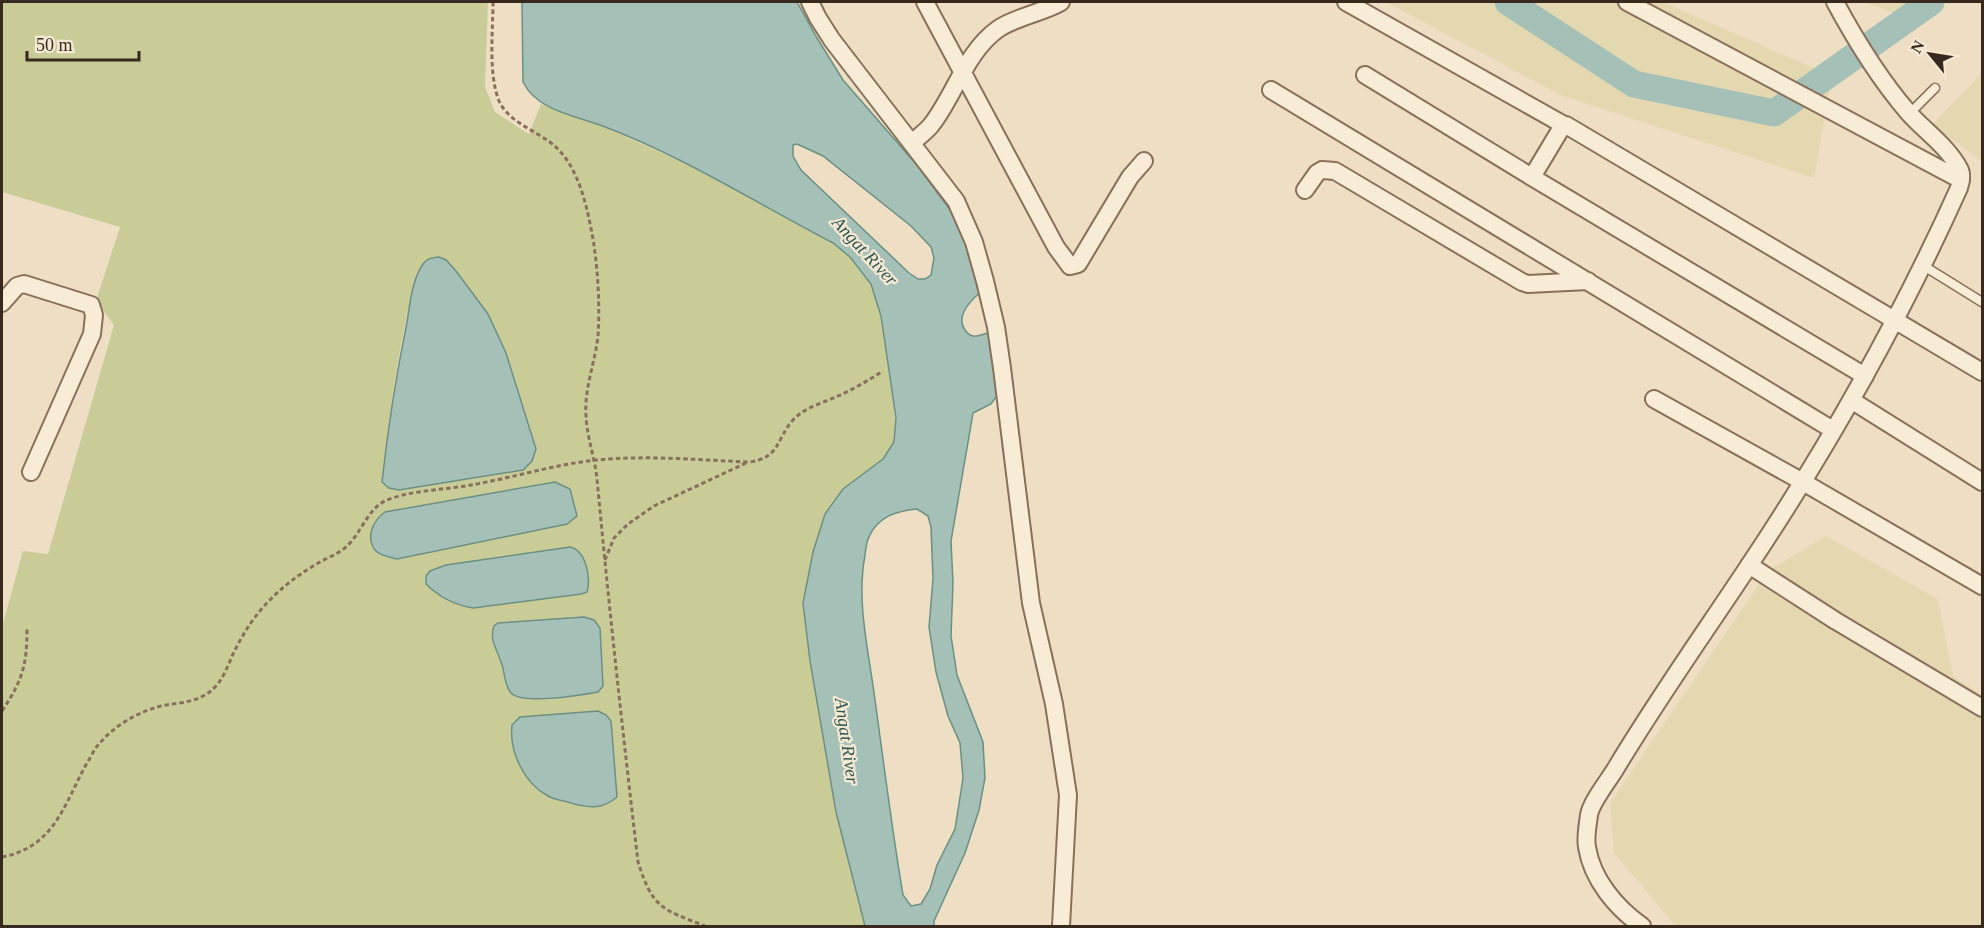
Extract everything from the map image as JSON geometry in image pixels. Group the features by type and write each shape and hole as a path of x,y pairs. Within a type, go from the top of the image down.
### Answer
{"street":[{"path":"810,2 832,40 957,201 974,242 996,327 1031,603 1054,704 1068,795 1061,927"},
{"path":"925,2 1056,247 1070,266 1078,264 1130,177 1144,161"},
{"path":"912,142 931,127 962,73 985,42 998,29 1061,2"},
{"path":"1346,2 1587,136 1983,372"},
{"path":"1627,2 1961,180"},
{"path":"1642,927 1629,917 1599,882 1586,846 1589,812 1636,735 1803,482 1865,376 1924,266 1961,180 1960,171 1941,146 1909,114 1861,49 1835,2"},
{"path":"1365,75 1865,376"},
{"path":"1271,90 1833,430"},
{"path":"1535,179 1534,172 1564,125"},
{"path":"1305,190 1317,173 1322,170 1335,171 1521,282 1528,284 1588,281"},
{"path":"2,303 17,285 24,284 91,305 94,315 92,334 31,472"},
{"path":"1654,399 1983,586"},
{"path":"1851,400 1983,482"},
{"path":"1749,565 1836,621 1983,708"}],"lane":[{"path":"1909,114 1935,88"},
{"path":"1924,266 1983,302"}],"path":[{"path":"493,2 494,81 500,102 507,114 552,144 570,162 580,185 594,245 598,298 597,337 587,393 586,414 595,460 638,862 646,888 656,902 673,913 705,927"},
{"path":"2,857 12,855 36,842 52,828 66,808 98,744 116,728 139,713 162,706 189,703 215,688 224,675 246,630 269,601 294,578 345,548 358,536 370,514 382,502 395,497 470,486 595,460 651,457 762,461 771,454 793,420 811,406 838,396 883,371"},
{"path":"604,561 614,538 628,524 654,506 748,462"},
{"path":"2,711 14,694 23,674 27,650 27,629"}],"shaded area":[{"path":"1386,2 1663,2 1832,76 1814,178 1560,95"},
{"path":"1863,2 1929,2 1914,20"},
{"path":"1982,73 1982,161 1932,125"},
{"path":"1826,536 1938,599 1953,676 1982,695 1982,926 1676,926 1614,853 1610,803 1768,571"}],"green space":[{"path":"2,2 488,2 485,87 495,112 529,134 541,104 609,129 686,164 838,247 863,272 875,294 889,362 895,412 892,447 866,472 803,603 810,661 836,812 865,926 2,926 2,627 23,551 48,554 114,325 96,301 120,227 2,192","holes":["418,273 488,314 506,353 536,449 382,482 396,377","570,547 461,606 445,599 427,584 426,577","584,617 594,620 598,692 532,699 517,697 506,680 503,665 493,642 498,623","598,711 606,715 611,721 616,797 608,803 592,807 575,805 549,797 520,717"]}],"water":[{"name":"Angat River","path":"522,2 797,2 843,80 916,164 963,227 983,290 966,308 962,325 967,333 973,336 991,332 999,393 991,404 973,413 951,541 953,583 951,636 957,675 983,742 985,778 979,810 965,853 934,921 934,926 865,926 836,812 810,661 803,603 813,552 825,514 843,489 883,459 894,442 896,418 881,316 871,284 850,257 833,243 660,150 546,105 529,91 523,82","holes":["797,144 823,156 911,226 931,247 934,258 931,275 925,279 918,279 909,273 801,170 793,156 793,145","917,509 928,516 931,527 933,579 929,627 936,672 948,716 960,743 963,778 955,829 937,865 930,889 921,904 911,906 903,895 899,871 864,628 862,591 866,546 877,524 902,511"]},
{"path":"439,257 446,260 456,271 488,314 506,353 536,449 532,461 523,470 399,490 389,488 382,482 410,300 416,277 423,264 431,258"},
{"path":"555,482 570,489 577,516 567,524 397,559 380,554 372,545 372,529 377,519 385,512"},
{"path":"570,547 580,553 588,572 587,592 581,594 473,608 448,600 426,584 426,576 430,571 446,565"},
{"path":"584,617 594,620 600,628 603,686 598,692 540,699 518,697 511,693 493,640 494,626 498,623"},
{"path":"598,711 611,721 617,797 602,806 591,807 548,796 532,783 520,766 513,746 512,725 520,717"}],"waterway":[{"path":"1508,2 1634,84 1774,113 1931,2"}]}
